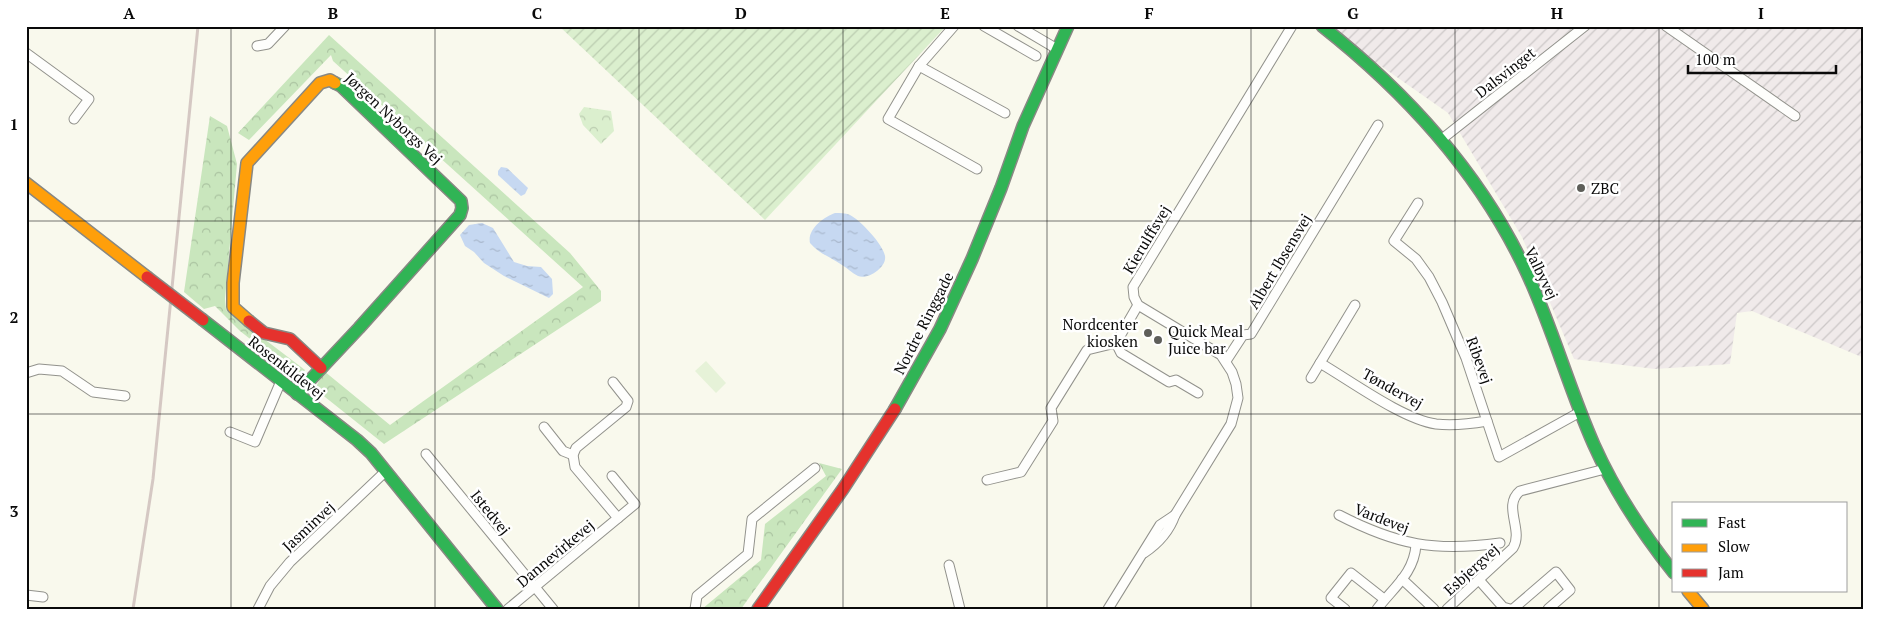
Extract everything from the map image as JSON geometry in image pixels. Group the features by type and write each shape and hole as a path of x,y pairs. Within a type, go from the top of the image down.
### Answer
{"street":[{"path":"257,46 268,44 285,26"},
{"path":"954,26 919,66 888,119 977,169"},
{"path":"984,26 1036,56"},
{"path":"1018,26 1057,49"},
{"name":"Nordre Ringgade","path":"758,609 843,489 888,420 940,329 972,259 1001,188 1023,126 1068,26"},
{"name":"Kierulffsvej","path":"1138,305 1134,297 1133,287 1292,26"},
{"name":"Valbyvej","path":"1322,26 1387,81 1442,139 1482,195 1511,242 1545,313 1580,412 1605,469 1646,536 1672,570"},
{"name":"Dalsvinget","path":"1442,139 1585,26"},
{"path":"1666,26 1795,116"},
{"path":"26,53 89,99 74,119"},
{"path":"919,66 1005,113"},
{"name":"Jørgen Nyborgs Vej","path":"297,394 321,368 460,215 462,208 461,201 341,86 330,80 320,82 247,163 233,282 233,307 264,333 290,339 321,368"},
{"name":"Albert Ibsensvej","path":"1226,362 1244,335 1251,334 1378,125"},
{"name":"Rosenkildevej","path":"26,183 357,440 386,471 497,609"},
{"name":"Ribevej","path":"1418,203 1394,242 1416,259 1429,277 1442,302 1466,358 1499,457 1580,412"},
{"path":"988,480 1021,472 1053,421 1051,408 1087,350 1116,342 1138,305 1221,355 1236,384 1238,398 1231,424 1175,515 1160,525 1108,609"},
{"path":"1311,378 1355,305"},
{"path":"1116,342 1121,353 1129,358 1169,382 1176,380 1198,393"},
{"name":"Tøndervej","path":"1320,362 1399,410 1416,418 1435,424 1458,425 1486,421"},
{"path":"26,374 39,369 62,372 93,392 125,396"},
{"path":"230,432 255,442 281,381"},
{"path":"613,382 628,401 626,407 576,448 574,455 575,467 618,518"},
{"path":"544,427 563,451 574,455"},
{"name":"Istedvej","path":"426,454 553,609"},
{"path":"695,609 697,596 748,554 752,519 814,468"},
{"name":"Esbjergvej","path":"1447,609 1510,552 1516,544 1517,535 1512,502 1516,494 1520,491 1605,469"},
{"name":"Jasminvej","path":"258,609 270,586 290,562 386,471"},
{"name":"Dannevirkevej","path":"508,609 635,504 612,476"},
{"name":"Vardevej","path":"1339,515 1367,530 1416,545 1469,547 1500,543"},
{"name":"Vardevej","path":"1377,609 1412,566 1416,545"},
{"path":"949,565 960,609"},
{"path":"1479,580 1503,607 1512,609 1556,572 1570,590 1548,609"},
{"path":"1345,609 1331,598 1351,573 1384,599"},
{"path":"1402,579 1434,609"},
{"path":"1689,592 1703,609"},
{"path":"26,595 43,597"}],"shaded area":[{"path":"1324,26 1864,26 1864,358 1752,311 1737,313 1730,364 1655,369 1574,359 1522,237 1448,113"}],"green space":[{"path":"559,26 946,26 765,220"},
{"path":"329,35 570,253 601,291 601,301 384,444 315,389 324,371 390,425 583,287 333,61 331,55 249,140 238,133"},
{"path":"584,107 611,111 614,131 601,144 583,125 579,114"},
{"path":"210,116 227,126 237,164 225,299 226,310 305,370 300,378 240,331 215,306 204,309 184,292"},
{"path":"706,361 726,383 716,393 695,371"},
{"path":"819,463 842,469 741,609 702,609 761,560 765,524 826,476"}],"water":[{"path":"501,167 507,168 528,188 525,194 521,196 498,175"},
{"path":"835,213 850,215 865,227 880,245 885,260 876,272 867,276 858,276 821,253 810,243 811,233 817,224"},
{"path":"482,223 493,228 514,262 527,266 541,267 552,279 553,294 549,298 504,276 484,263 474,252 465,246 460,235 469,225"}],"railway":[{"path":"133,609 153,479 198,26"}],"traffic: fast":[{"path":"895,409 940,329 972,259 1001,188 1023,126 1068,26"},
{"path":"1322,26 1412,107 1464,169 1488,202 1527,273 1585,424 1602,462 1630,512 1672,570"},
{"path":"297,394 460,215 462,208 461,201 341,86 335,83"},
{"path":"203,320 357,440 371,453 497,609"}],"traffic: slow":[{"path":"249,321 233,307 233,283 247,163 320,83 330,80 335,83"},
{"path":"26,183 147,277"},
{"path":"1689,592 1703,609"}],"traffic: jam":[{"path":"147,277 203,320"},
{"path":"249,321 264,333 290,339 321,368"},
{"path":"758,609 843,489 895,409"}],"place":[{"name":"ZBC","path":"1581,188"},
{"name":"Nordcenter kiosken","path":"1148,333"},
{"name":"Quick Meal Juice bar","path":"1158,340"}]}
